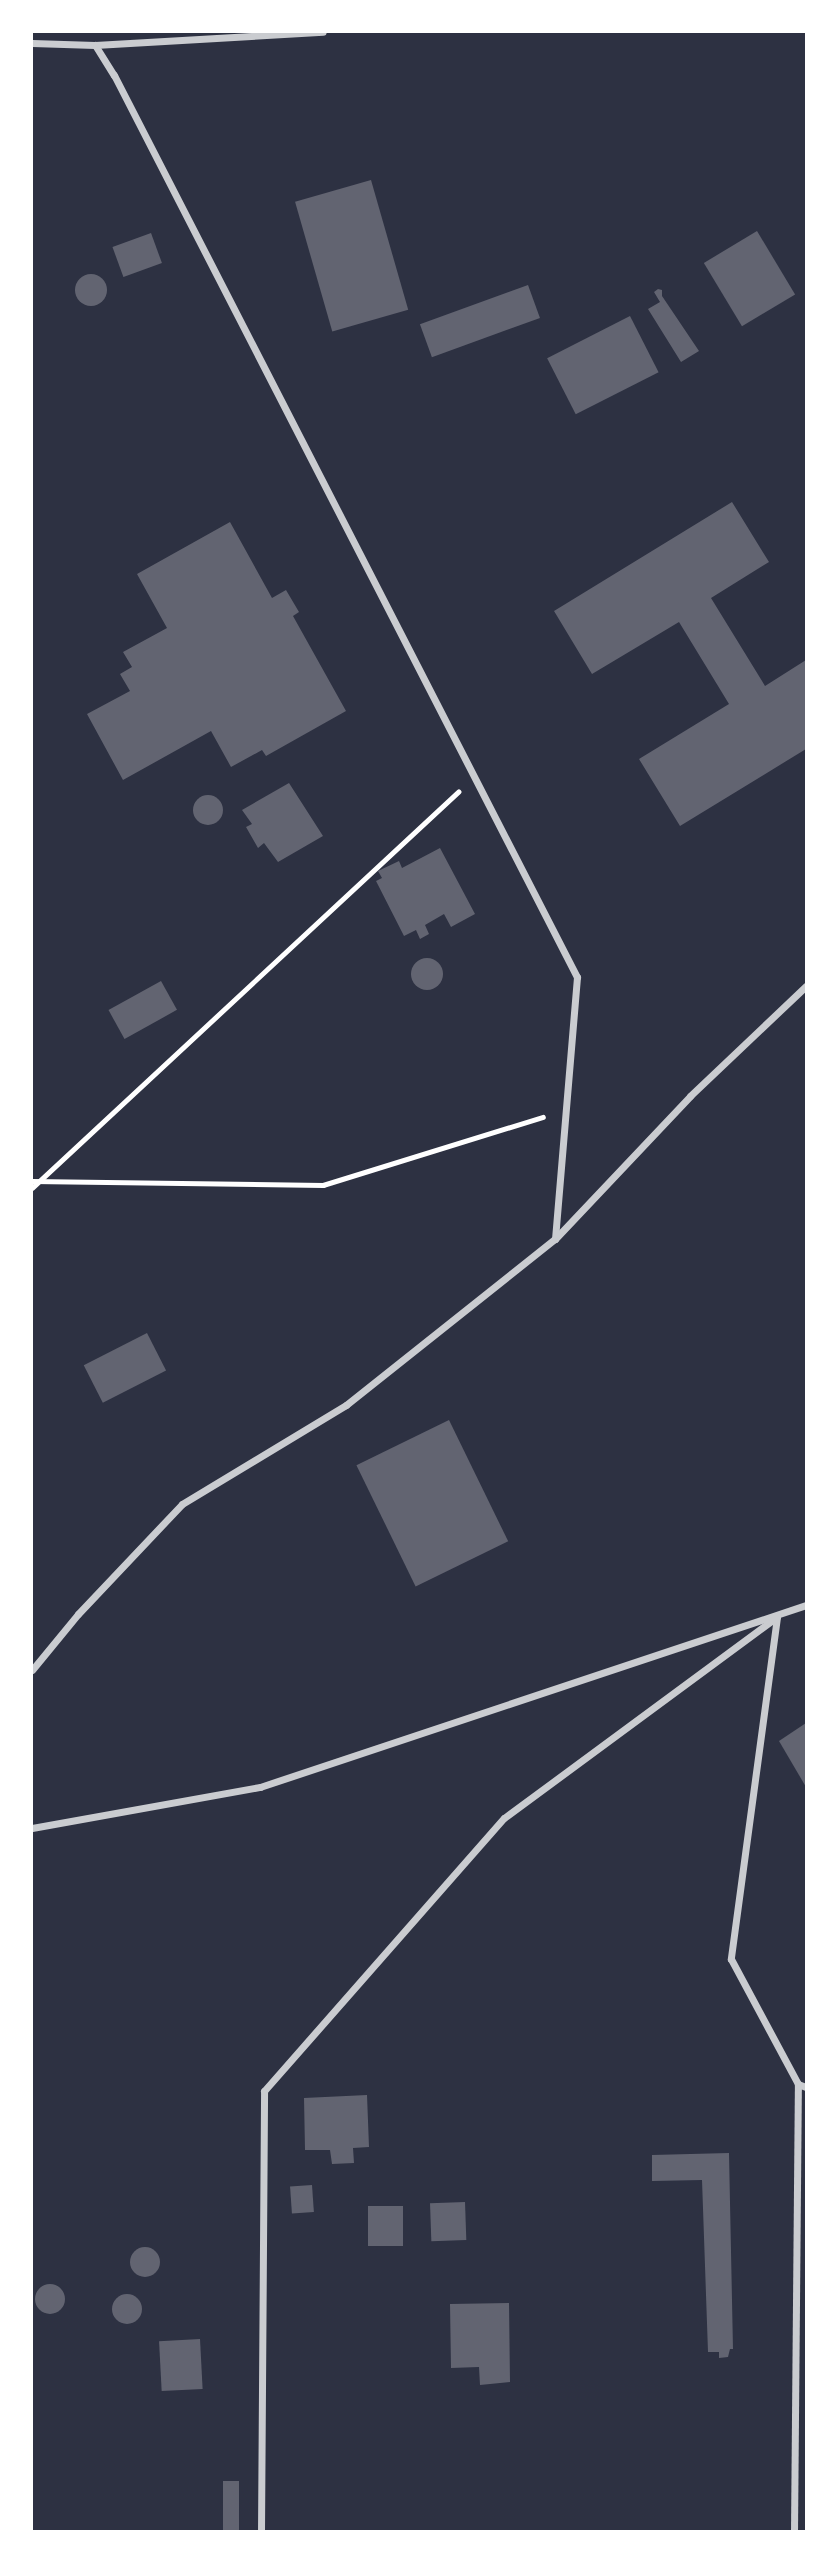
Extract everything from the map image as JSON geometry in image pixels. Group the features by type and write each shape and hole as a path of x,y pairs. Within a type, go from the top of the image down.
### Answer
{"street":[{"path":"32,43 95,45 323,32"},
{"path":"95,45 114,75 577,977 555,1239"},
{"path":"32,1670 78,1614 182,1504 346,1405 555,1239 690,1096 807,986"},
{"path":"32,1828 260,1787 807,1605"},
{"path":"777,1616 731,1959 798,2084 794,2532"},
{"path":"261,2532 264,2091 504,1818 777,1616"},
{"path":"798,2084 807,2087"}],"path":[{"path":"32,1188 474,777"},
{"path":"32,1181 323,1185 564,1111"}],"building":[{"path":"371,180 408,310 332,332 295,202"},
{"path":"757,231 795,294 742,326 704,263"},
{"path":"151,233 162,263 123,277 112,247"},
{"path":"91,274 102,279 107,290 102,301 91,306 80,301 75,290 80,279"},
{"path":"528,285 540,318 432,357 420,324"},
{"path":"662,290 662,296 699,351 681,362 648,309 660,302 654,292"},
{"path":"630,316 659,372 576,414 547,358"},
{"path":"732,502 769,562 711,598 765,686 806,660 806,749 680,826 639,759 729,704 679,622 592,674 554,611"},
{"path":"230,522 272,598 286,590 299,612 293,616 346,711 266,756 262,750 231,767 211,731 123,780 87,714 130,691 120,674 132,667 123,652 167,628 137,574"},
{"path":"289,783 323,836 278,862 264,843 258,848 246,827 252,824 242,810"},
{"path":"208,795 219,799 223,810 219,821 208,825 197,821 193,810 197,799"},
{"path":"440,848 475,914 451,927 444,914 425,925 429,934 420,939 416,930 404,936 376,881 382,878 378,871 399,861 402,868"},
{"path":"427,958 438,963 443,974 438,985 427,990 416,985 411,974 416,963"},
{"path":"161,981 177,1010 125,1039 109,1010"},
{"path":"147,1333 166,1370 103,1403 84,1365"},
{"path":"449,1420 508,1541 416,1586 356,1465"},
{"path":"806,1723 806,1787 779,1741"},
{"path":"367,2095 369,2147 353,2148 354,2163 332,2164 330,2150 305,2150 304,2098"},
{"path":"729,2153 733,2349 730,2349 728,2357 719,2358 719,2352 708,2352 702,2180 652,2181 652,2155"},
{"path":"312,2185 314,2212 292,2213 290,2187"},
{"path":"465,2202 466,2240 431,2241 430,2203"},
{"path":"368,2206 403,2206 403,2246 368,2246"},
{"path":"145,2247 156,2251 160,2262 156,2273 145,2277 134,2273 130,2262 134,2251"},
{"path":"50,2284 61,2288 65,2299 61,2310 50,2314 39,2310 35,2299 39,2288"},
{"path":"127,2294 138,2298 142,2309 138,2320 127,2324 116,2320 112,2309 116,2298"},
{"path":"509,2303 510,2382 480,2385 479,2367 451,2368 450,2304"},
{"path":"200,2339 203,2389 162,2391 159,2341"},
{"path":"223,2481 239,2481 239,2532 223,2532"}]}
